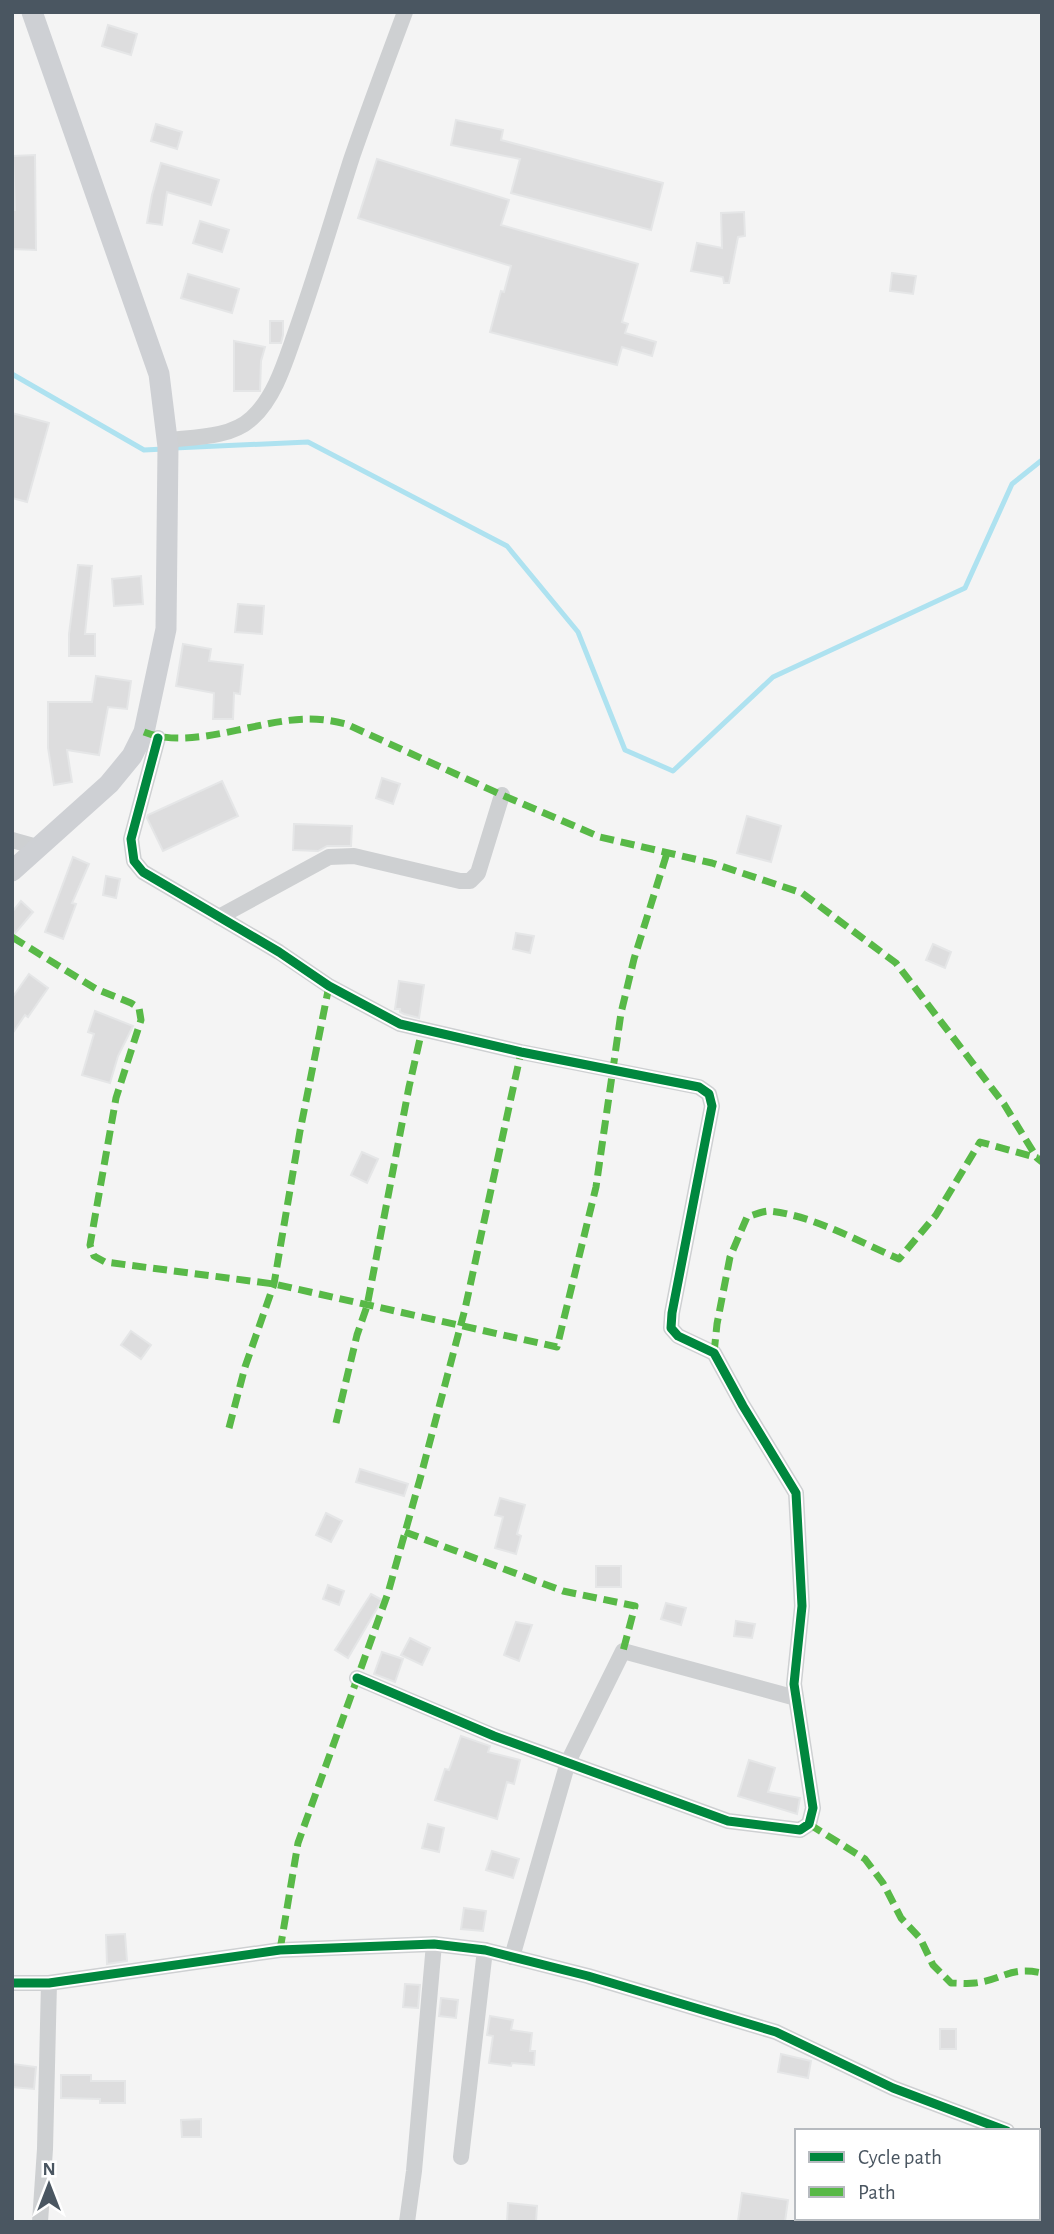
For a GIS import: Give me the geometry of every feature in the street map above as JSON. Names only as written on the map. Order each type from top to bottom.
[{"type":"main road","points":[[12,871],[109,784],[132,756],[144,732],[166,629],[167,444],[159,374],[32,12]]},
{"type":"street","points":[[167,444],[234,430],[252,419],[271,391],[311,288],[353,156],[405,12]]},
{"type":"street","points":[[158,738],[131,839],[134,861],[143,872],[279,952],[329,986],[400,1024],[521,1052],[699,1087],[709,1094],[712,1106],[671,1328],[678,1336],[714,1353],[796,1493],[802,1606],[794,1684],[813,1808],[809,1824],[800,1830],[728,1821],[494,1736],[357,1678]]},
{"type":"street","points":[[219,917],[328,857],[354,856],[460,881],[470,881],[478,873],[502,795]]},
{"type":"street","points":[[12,840],[37,847]]},
{"type":"street","points":[[512,1956],[568,1762],[623,1651],[796,1698]]},
{"type":"street","points":[[12,1983],[50,1983],[281,1950],[434,1944],[485,1950],[588,1976],[776,2032],[893,2088],[1002,2129]]},
{"type":"street","points":[[407,2222],[434,1944]]},
{"type":"street","points":[[461,2157],[485,1950]]},
{"type":"street","points":[[40,2222],[50,1983]]},
{"type":"building","points":[[108,25],[137,34],[131,55],[102,46]]},
{"type":"building","points":[[456,120],[503,130],[501,140],[663,183],[651,230],[511,193],[520,159],[451,145]]},
{"type":"building","points":[[156,124],[182,132],[177,149],[151,141]]},
{"type":"building","points":[[35,155],[36,250],[12,249],[12,210],[15,210],[13,156]]},
{"type":"building","points":[[377,159],[509,200],[501,225],[638,264],[622,322],[628,324],[625,333],[656,342],[652,356],[622,347],[617,365],[490,332],[511,266],[358,218]]},
{"type":"building","points":[[161,163],[219,180],[211,205],[167,192],[162,225],[147,223]]},
{"type":"building","points":[[744,212],[745,236],[738,237],[729,283],[724,283],[723,277],[691,271],[697,243],[722,248],[721,213]]},
{"type":"building","points":[[200,221],[229,230],[222,252],[193,243]]},
{"type":"building","points":[[892,273],[916,276],[913,294],[890,291]]},
{"type":"building","points":[[188,274],[239,289],[232,313],[181,298]]},
{"type":"building","points":[[270,321],[283,321],[281,343],[270,343]]},
{"type":"building","points":[[234,341],[265,347],[261,361],[260,391],[234,391]]},
{"type":"building","points":[[12,413],[49,423],[27,502],[12,498]]},
{"type":"building","points":[[78,565],[92,566],[85,634],[95,634],[95,656],[69,656],[69,634]]},
{"type":"building","points":[[141,576],[143,604],[114,606],[112,579]]},
{"type":"building","points":[[238,604],[264,606],[262,634],[235,632]]},
{"type":"building","points":[[183,644],[211,649],[209,661],[243,665],[240,694],[234,693],[233,719],[213,719],[214,693],[176,686]]},
{"type":"building","points":[[96,676],[131,681],[127,709],[108,707],[99,755],[67,750],[72,782],[54,785],[48,748],[48,702],[92,702]]},
{"type":"building","points":[[382,778],[400,784],[393,804],[376,798]]},
{"type":"building","points":[[222,781],[238,816],[163,851],[148,815]]},
{"type":"building","points":[[747,816],[781,826],[771,862],[737,853]]},
{"type":"building","points":[[294,824],[352,826],[351,846],[327,846],[318,851],[293,850]]},
{"type":"building","points":[[73,857],[89,864],[72,903],[76,904],[63,939],[45,932]]},
{"type":"building","points":[[106,876],[120,879],[116,898],[103,895]]},
{"type":"building","points":[[21,901],[33,912],[12,937],[12,912]]},
{"type":"building","points":[[516,933],[534,936],[530,953],[513,949]]},
{"type":"building","points":[[933,944],[951,952],[945,968],[926,960]]},
{"type":"building","points":[[29,974],[48,988],[28,1017],[25,1015],[12,1034],[12,998]]},
{"type":"building","points":[[399,981],[424,985],[419,1018],[395,1009]]},
{"type":"building","points":[[95,1011],[133,1026],[118,1056],[110,1083],[82,1075],[94,1034],[88,1032]]},
{"type":"building","points":[[362,1152],[378,1159],[367,1183],[351,1175]]},
{"type":"building","points":[[131,1331],[151,1345],[141,1359],[121,1345]]},
{"type":"building","points":[[360,1469],[408,1484],[404,1496],[356,1482]]},
{"type":"building","points":[[500,1498],[525,1505],[517,1534],[521,1536],[516,1554],[495,1548],[503,1517],[495,1515]]},
{"type":"building","points":[[326,1513],[342,1521],[331,1542],[316,1535]]},
{"type":"building","points":[[596,1566],[621,1566],[621,1587],[596,1587]]},
{"type":"building","points":[[328,1585],[344,1591],[339,1605],[323,1599]]},
{"type":"building","points":[[371,1594],[382,1600],[348,1658],[335,1650]]},
{"type":"building","points":[[666,1603],[686,1608],[681,1625],[661,1619]]},
{"type":"building","points":[[736,1621],[755,1624],[752,1638],[734,1636]]},
{"type":"building","points":[[516,1622],[532,1625],[519,1661],[504,1655]]},
{"type":"building","points":[[410,1638],[430,1648],[422,1665],[401,1655]]},
{"type":"building","points":[[382,1652],[403,1659],[395,1682],[374,1674]]},
{"type":"building","points":[[461,1736],[490,1746],[488,1752],[520,1760],[514,1784],[507,1782],[497,1819],[435,1800],[445,1769],[449,1770]]},
{"type":"building","points":[[749,1760],[775,1768],[768,1792],[800,1798],[797,1814],[738,1796]]},
{"type":"building","points":[[428,1824],[444,1828],[439,1852],[422,1848]]},
{"type":"building","points":[[492,1851],[519,1859],[513,1878],[486,1870]]},
{"type":"building","points":[[464,1908],[486,1911],[483,1931],[461,1929]]},
{"type":"building","points":[[125,1934],[127,1961],[107,1964],[106,1935]]},
{"type":"building","points":[[405,1984],[420,1985],[418,2008],[403,2007]]},
{"type":"building","points":[[441,1998],[458,2000],[456,2018],[439,2016]]},
{"type":"building","points":[[490,2016],[513,2020],[511,2030],[532,2033],[530,2051],[535,2051],[534,2065],[489,2063],[493,2036],[487,2035]]},
{"type":"building","points":[[940,2029],[956,2029],[956,2049],[940,2049]]},
{"type":"building","points":[[781,2054],[811,2061],[808,2078],[778,2072]]},
{"type":"building","points":[[13,2064],[36,2067],[34,2089],[12,2087]]},
{"type":"building","points":[[61,2075],[91,2075],[91,2081],[125,2081],[125,2103],[61,2098]]},
{"type":"building","points":[[201,2119],[201,2137],[182,2137],[181,2120]]},
{"type":"building","points":[[742,2193],[788,2200],[785,2222],[738,2221]]},
{"type":"building","points":[[508,2203],[537,2206],[536,2222],[507,2222]]},
{"type":"waterway","points":[[12,374],[144,450],[164,449]]},
{"type":"waterway","points":[[174,448],[308,442],[507,546],[578,632],[625,750],[673,771],[773,677],[965,588],[1012,484],[1042,460]]},
{"type":"marked path","points":[[144,732],[183,738],[289,720],[319,719],[346,724],[600,837],[712,863],[802,893],[896,963],[1004,1104],[1042,1162]]},
{"type":"marked path","points":[[12,937],[96,989],[139,1008],[141,1020],[116,1098],[90,1245],[94,1256],[105,1262],[274,1284],[557,1347],[596,1187],[621,1013],[634,959],[667,853]]},
{"type":"marked path","points":[[229,1428],[245,1367],[274,1284],[300,1131],[329,986]]},
{"type":"marked path","points":[[336,1423],[357,1335],[367,1306],[422,1030]]},
{"type":"marked path","points":[[280,1950],[298,1843],[388,1593],[420,1479],[465,1309],[521,1052]]},
{"type":"marked path","points":[[714,1353],[730,1257],[747,1217],[769,1211],[802,1218],[836,1230],[899,1259],[936,1215],[980,1142],[1038,1158]]},
{"type":"marked path","points":[[405,1532],[563,1591],[635,1606],[623,1651]]},
{"type":"marked path","points":[[809,1824],[865,1859],[883,1883],[901,1918],[920,1938],[933,1965],[951,1983],[975,1983],[1022,1971],[1042,1973]]},
{"type":"cycle path","points":[[158,738],[131,839],[134,861],[143,872],[279,952],[329,986],[400,1024],[521,1052],[699,1087],[709,1094],[712,1106],[671,1328],[678,1336],[714,1353],[796,1493],[802,1606],[794,1684],[813,1808],[809,1824],[800,1830],[728,1821],[494,1736],[357,1678]]},
{"type":"cycle path","points":[[12,1983],[49,1983],[280,1950],[434,1944],[485,1950],[588,1976],[776,2032],[893,2088],[1002,2129]]}]
